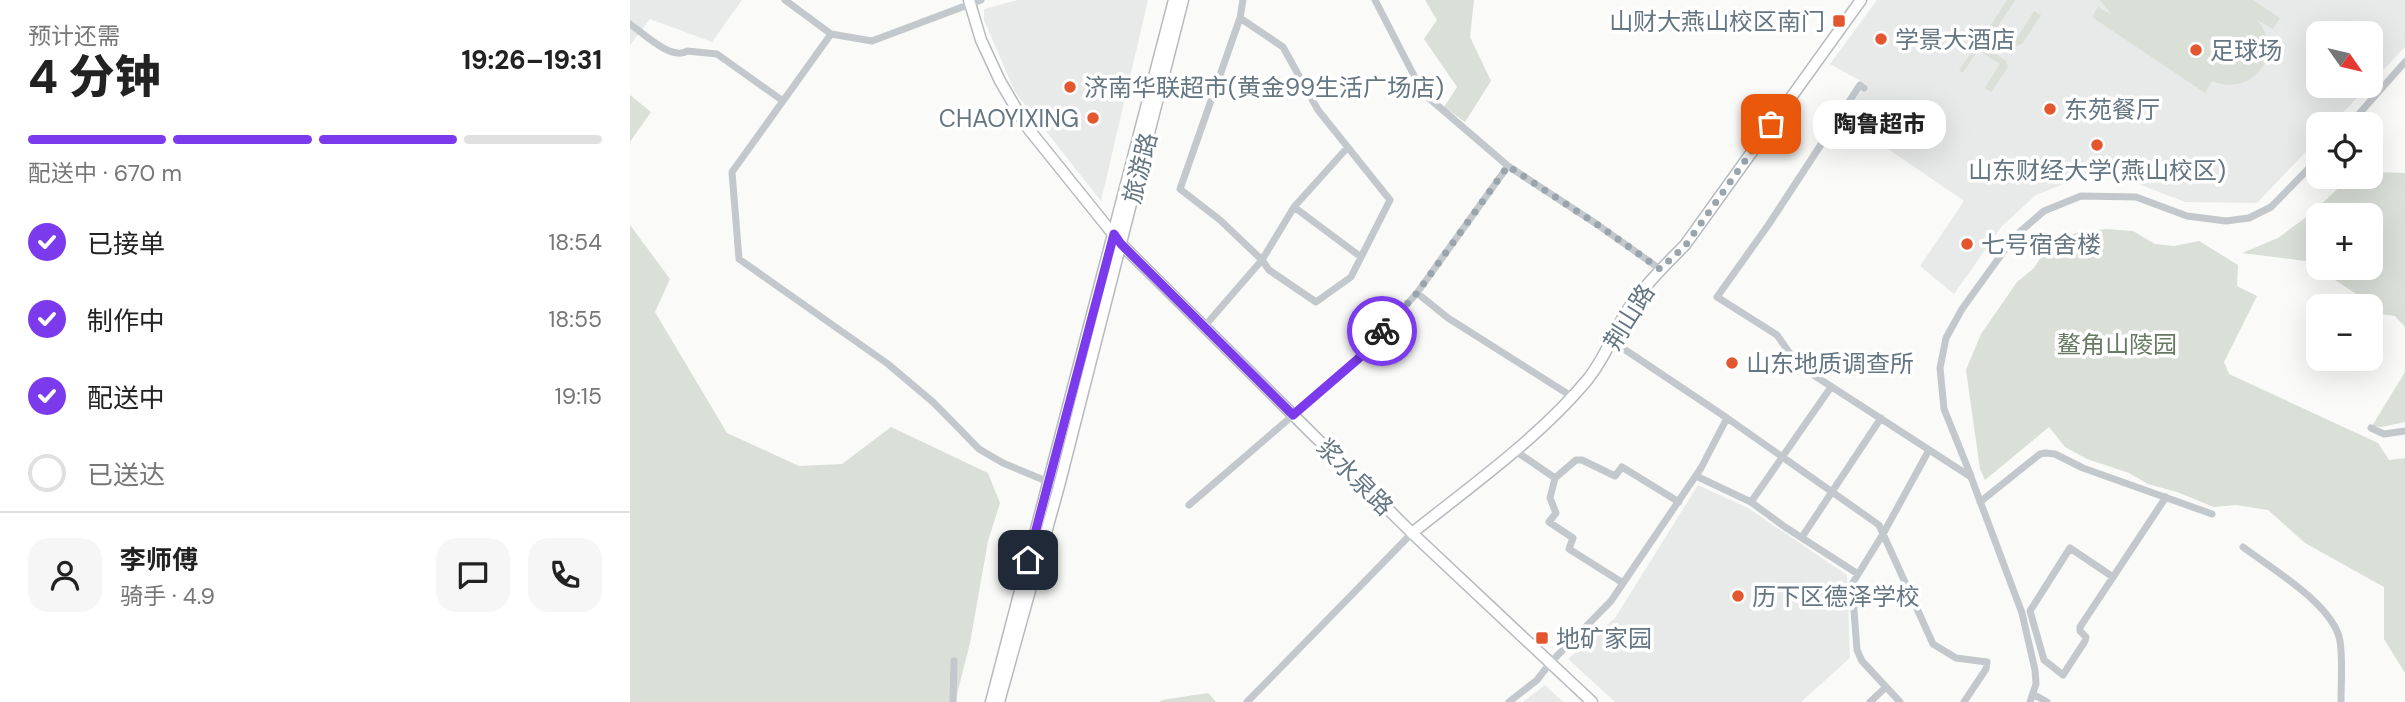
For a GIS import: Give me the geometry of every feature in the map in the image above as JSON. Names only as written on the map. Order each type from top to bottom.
[{"type":"main road","name":"旅游路","points":[[999,702],[1174,0]]},
{"type":"main road","name":"旅游路","points":[[991,702],[1121,244],[1184,0]]},
{"type":"main road","name":"荆山路","points":[[1412,533],[1563,407],[1595,369],[1620,322],[1660,269],[1685,246],[1861,0]]},
{"type":"main road","name":"浆水泉路","points":[[969,2],[981,40],[1000,82],[1027,127],[1121,244],[1412,533],[1592,702]]},
{"type":"street","points":[[785,0],[831,34],[872,41],[969,2],[981,0]]},
{"type":"street","points":[[1240,18],[1283,47],[1318,110],[1390,200],[1351,278],[1316,302],[1269,270],[1220,220],[1180,188],[1240,18],[1243,0]]},
{"type":"street","points":[[1376,0],[1423,93],[1508,166],[1660,269]]},
{"type":"street","points":[[630,24],[672,54],[681,55],[687,51],[717,54],[783,101]]},
{"type":"street","points":[[831,34],[732,172],[738,260],[888,364],[933,403],[979,449],[1003,463],[1054,484]]},
{"type":"street","points":[[2361,112],[2405,62]]},
{"type":"street","points":[[1864,88],[1860,85],[1769,224],[1717,297],[1777,335],[1798,365],[1971,477]]},
{"type":"street","points":[[1203,328],[1262,260],[1294,207],[1347,148]]},
{"type":"street","points":[[1189,505],[1358,359],[1417,293],[1508,166]]},
{"type":"street","points":[[2048,702],[2032,698],[2036,684],[2035,670],[2022,613],[1944,409],[1940,368],[1946,338],[1962,309],[2014,237],[2044,211],[2081,196],[2136,197],[2187,215],[2225,221],[2249,218],[2270,207],[2306,171]]},
{"type":"street","points":[[1294,207],[1361,257]]},
{"type":"street","points":[[1417,293],[1448,318],[1572,396]]},
{"type":"street","points":[[1612,341],[1879,525],[1933,644],[1956,658],[1987,662],[1986,668],[1964,702]]},
{"type":"street","points":[[1751,502],[1831,387]]},
{"type":"street","points":[[1509,702],[1537,680],[1611,601],[1696,476],[1727,418]]},
{"type":"street","points":[[1802,537],[1881,418]]},
{"type":"street","points":[[2371,428],[2384,433],[2405,431]]},
{"type":"street","points":[[1514,450],[1555,478]]},
{"type":"street","points":[[1900,702],[1862,661],[1857,650],[1852,584],[1929,450]]},
{"type":"street","points":[[1980,502],[2040,454],[2045,453],[2055,454],[2082,468],[2212,514]]},
{"type":"street","points":[[1623,583],[1569,549],[1573,538],[1549,522],[1556,513],[1550,498],[1555,478],[1576,460],[1582,460],[1615,476],[1622,467],[1679,502]]},
{"type":"street","points":[[1696,476],[1751,502],[1858,574]]},
{"type":"street","points":[[2113,576],[2070,548],[2030,611],[2044,660],[2063,675],[2085,641],[2086,636],[2080,631],[2080,627],[2166,497]]},
{"type":"street","points":[[1247,702],[1412,533]]},
{"type":"street","points":[[2243,548],[2317,603],[2334,624],[2340,639],[2341,702]]},
{"type":"street","points":[[953,702],[954,661]]},
{"type":"street","points":[[1870,702],[1886,687]]},
{"type":"shaded area","points":[[630,0],[742,0],[712,42],[650,19],[630,45]]},
{"type":"shaded area","points":[[1018,0],[1148,0],[1101,201],[1015,92],[984,20],[984,9]]},
{"type":"shaded area","name":"山东财经大学(燕山校区)","points":[[1877,0],[2405,0],[2405,47],[2384,69],[2384,21],[2306,21],[2306,98],[2357,98],[2343,112],[2306,112],[2306,152],[2257,203],[2185,202],[2120,177],[2081,177],[2036,195],[2002,226],[1954,294],[1920,266],[1964,201],[1843,118],[1866,84],[1830,64]]},
{"type":"shaded area","name":"历下区德泽学校","points":[[1698,485],[1748,508],[1847,575],[1850,658],[1801,702],[1615,702],[1568,659],[1615,618]]},
{"type":"shaded area","points":[[1545,685],[1563,702],[1523,702]]},
{"type":"green space","points":[[1425,0],[1474,0],[1470,37],[1491,81],[1465,122],[1444,107],[1457,87],[1424,39],[1437,20]]},
{"type":"green space","points":[[2007,0],[2015,0],[1998,26],[2017,38],[2034,11],[2041,15],[2023,43],[2017,46],[1989,28]]},
{"type":"green space","points":[[2100,0],[2253,0],[2280,18],[2273,29],[2256,19],[2265,32],[2268,45],[2267,58],[2253,78],[2227,85],[2212,81],[2205,93],[2092,17],[2098,7],[2112,15]]},
{"type":"green space","points":[[1980,43],[2006,61],[2008,67],[1991,92],[1985,88],[2000,64],[1978,50],[1963,73],[1959,70]]},
{"type":"green space","points":[[630,95],[651,112],[630,142]]},
{"type":"green space","points":[[2383,172],[2405,173],[2405,327],[2395,316],[2383,314],[2383,294],[2356,294],[2335,280],[2383,280],[2383,203],[2323,203],[2337,189],[2383,189]]},
{"type":"green space","points":[[2306,217],[2306,261],[2242,253],[2278,238]]},
{"type":"green space","points":[[630,225],[670,279],[655,312],[727,433],[799,466],[842,464],[891,427],[988,473],[1000,503],[988,541],[970,643],[955,702],[630,702]]},
{"type":"green space","name":"鳌角山陵园","points":[[2106,229],[2133,231],[2155,244],[2174,246],[2199,241],[2238,265],[2237,286],[2257,296],[2224,362],[2229,374],[2378,443],[2389,460],[2405,458],[2405,673],[2384,639],[2384,587],[2305,543],[2268,510],[2236,505],[2214,507],[2148,484],[2129,473],[2087,459],[2065,447],[2049,427],[1985,480],[1980,469],[1966,370],[1981,334],[2017,282],[2034,268],[2051,242],[2079,232]]},
{"type":"green space","points":[[2405,372],[2405,422],[2382,427],[2372,426]]},
{"type":"green space","points":[[1208,693],[1216,702],[1159,702],[1162,700]]},
{"type":"way so far","points":[[1382,331],[1417,293],[1508,166],[1660,269],[1685,246],[1771,124]]},
{"type":"place","name":"山财大燕山校区南门","points":[[1839,21]]},
{"type":"place","name":"学景大酒店","points":[[1881,39]]},
{"type":"place","name":"足球场","points":[[2196,50]]},
{"type":"place","name":"济南华联超市(黄金99生活广场店)","points":[[1070,87]]},
{"type":"place","name":"东苑餐厅","points":[[2050,109]]},
{"type":"place","name":"CHAOYIXING","points":[[1093,118]]},
{"type":"place","name":"陶鲁超市","points":[[1771,124]]},
{"type":"place","name":"山东财经大学(燕山校区)","points":[[2097,145]]},
{"type":"place","name":"七号宿舍楼","points":[[1967,244]]},
{"type":"place","name":"山东地质调查所","points":[[1732,363]]},
{"type":"place","name":"历下区德泽学校","points":[[1738,596]]},
{"type":"place","name":"地矿家园","points":[[1542,638]]},
{"type":"route","points":[[1028,560],[1114,234],[1293,415],[1358,359],[1382,331]]}]
